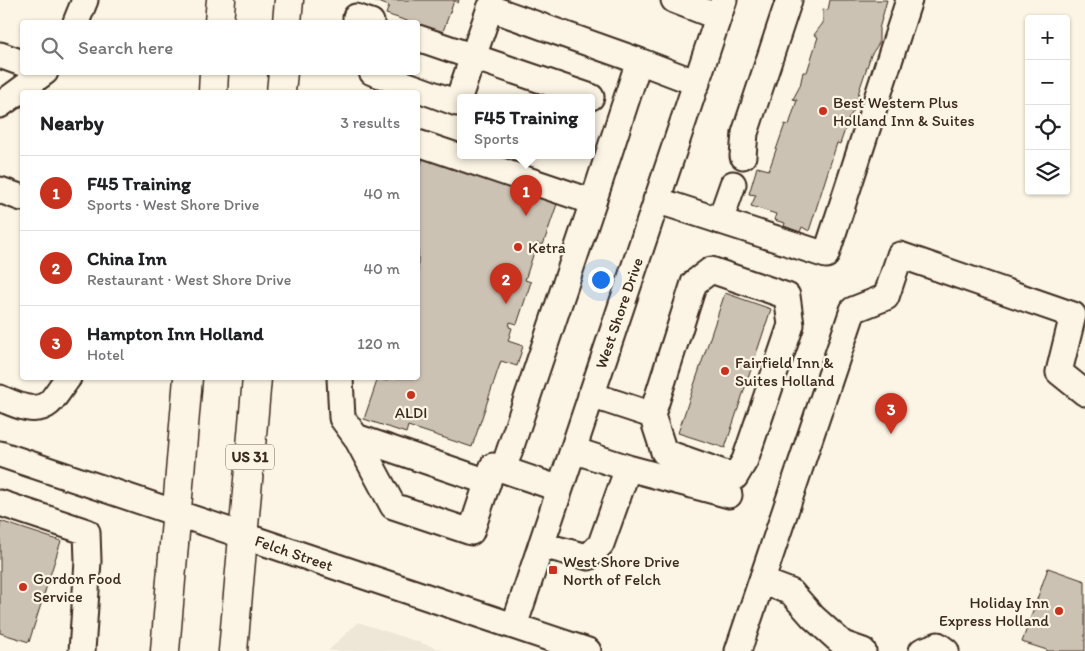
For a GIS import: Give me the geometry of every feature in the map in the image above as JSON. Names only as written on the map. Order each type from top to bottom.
[{"type":"highway","points":[[219,20],[221,0]]},
{"type":"highway","points":[[213,90],[214,75]]},
{"type":"highway","points":[[281,90],[283,75]]},
{"type":"highway","points":[[164,651],[188,380]]},
{"type":"highway","name":"US 31","points":[[233,651],[257,380]]},
{"type":"street","points":[[77,20],[84,0]]},
{"type":"street","points":[[674,0],[721,9]]},
{"type":"street","points":[[743,156],[745,133],[789,0]]},
{"type":"street","points":[[656,200],[826,256],[909,0]]},
{"type":"street","points":[[460,94],[490,8],[697,83]]},
{"type":"street","name":"West Shore Drive","points":[[514,626],[721,9]]},
{"type":"street","points":[[420,39],[582,94]]},
{"type":"street","points":[[0,56],[20,62]]},
{"type":"street","points":[[340,380],[342,418],[356,437],[393,506],[471,532],[496,476],[593,202],[639,61]]},
{"type":"street","points":[[0,105],[40,75]]},
{"type":"street","points":[[380,75],[457,103]]},
{"type":"street","points":[[595,98],[624,108]]},
{"type":"street","points":[[420,144],[457,156]]},
{"type":"street","points":[[465,159],[593,202]]},
{"type":"street","points":[[720,221],[733,184]]},
{"type":"street","points":[[0,190],[20,197]]},
{"type":"street","points":[[738,651],[853,310],[886,297],[900,255],[1073,315],[1059,372],[1085,393]]},
{"type":"street","points":[[711,270],[787,296],[791,325],[745,460],[735,477],[664,452],[652,415],[694,283],[711,270]]},
{"type":"street","points":[[0,398],[22,408],[37,408],[49,404],[67,380]]},
{"type":"street","points":[[591,394],[652,415]]},
{"type":"street","points":[[356,437],[496,476],[560,489]]},
{"type":"street","points":[[573,450],[628,468],[729,495]]},
{"type":"street","name":"Felch Street","points":[[0,454],[588,651]]},
{"type":"street","points":[[541,545],[588,557],[601,544],[628,468]]},
{"type":"street","points":[[0,503],[87,532],[88,562],[82,651]]},
{"type":"street","points":[[762,580],[791,592],[843,644],[863,651]]},
{"type":"street","points":[[922,651],[938,645],[946,651]]},
{"type":"shaded area","points":[[358,622],[445,651],[328,651]]},
{"type":"building","points":[[373,0],[459,0],[458,3],[454,1],[442,34],[420,26],[420,20],[404,20],[386,14],[389,6]]},
{"type":"building","name":"Best Western Plus Holland Inn & Suites","points":[[830,0],[887,0],[879,29],[879,43],[871,55],[859,91],[857,105],[849,118],[840,144],[837,143],[809,231],[802,227],[800,232],[784,226],[785,223],[774,220],[776,214],[751,206],[756,195],[749,194],[757,167],[769,170],[785,124],[789,125],[797,100],[793,99],[800,86],[803,72],[807,72],[818,37],[814,35],[823,23],[823,9],[828,10]]},
{"type":"building","points":[[423,158],[557,204],[543,245],[537,243],[525,280],[531,282],[517,324],[510,322],[509,327],[512,328],[508,341],[523,346],[517,366],[501,361],[472,447],[408,426],[406,433],[364,419],[377,380],[420,380],[420,168]]},
{"type":"building","name":"Fairfield Inn & Suites Holland","points":[[725,293],[771,309],[725,448],[678,433]]},
{"type":"building","name":"Gordon Food Service","points":[[0,521],[61,541],[29,642],[0,633]]},
{"type":"building","name":"Holiday Inn Express Holland","points":[[1048,568],[1085,581],[1085,651],[1047,651],[1022,642]]},
{"type":"place","name":"Best Western Plus Holland Inn & Suites","points":[[823,111]]},
{"type":"place","name":"F45 Training","points":[[526,216]]},
{"type":"place","name":"Ketra","points":[[518,247]]},
{"type":"place","name":"China Inn","points":[[506,304]]},
{"type":"place","name":"Fairfield Inn & Suites Holland","points":[[725,371]]},
{"type":"place","name":"ALDI","points":[[411,395]]},
{"type":"place","name":"Hampton Inn Holland","points":[[891,434]]},
{"type":"place","name":"West Shore Drive North of Felch","points":[[553,570]]},
{"type":"place","name":"Gordon Food Service","points":[[23,587]]},
{"type":"place","name":"Holiday Inn Express Holland","points":[[1059,611]]}]
